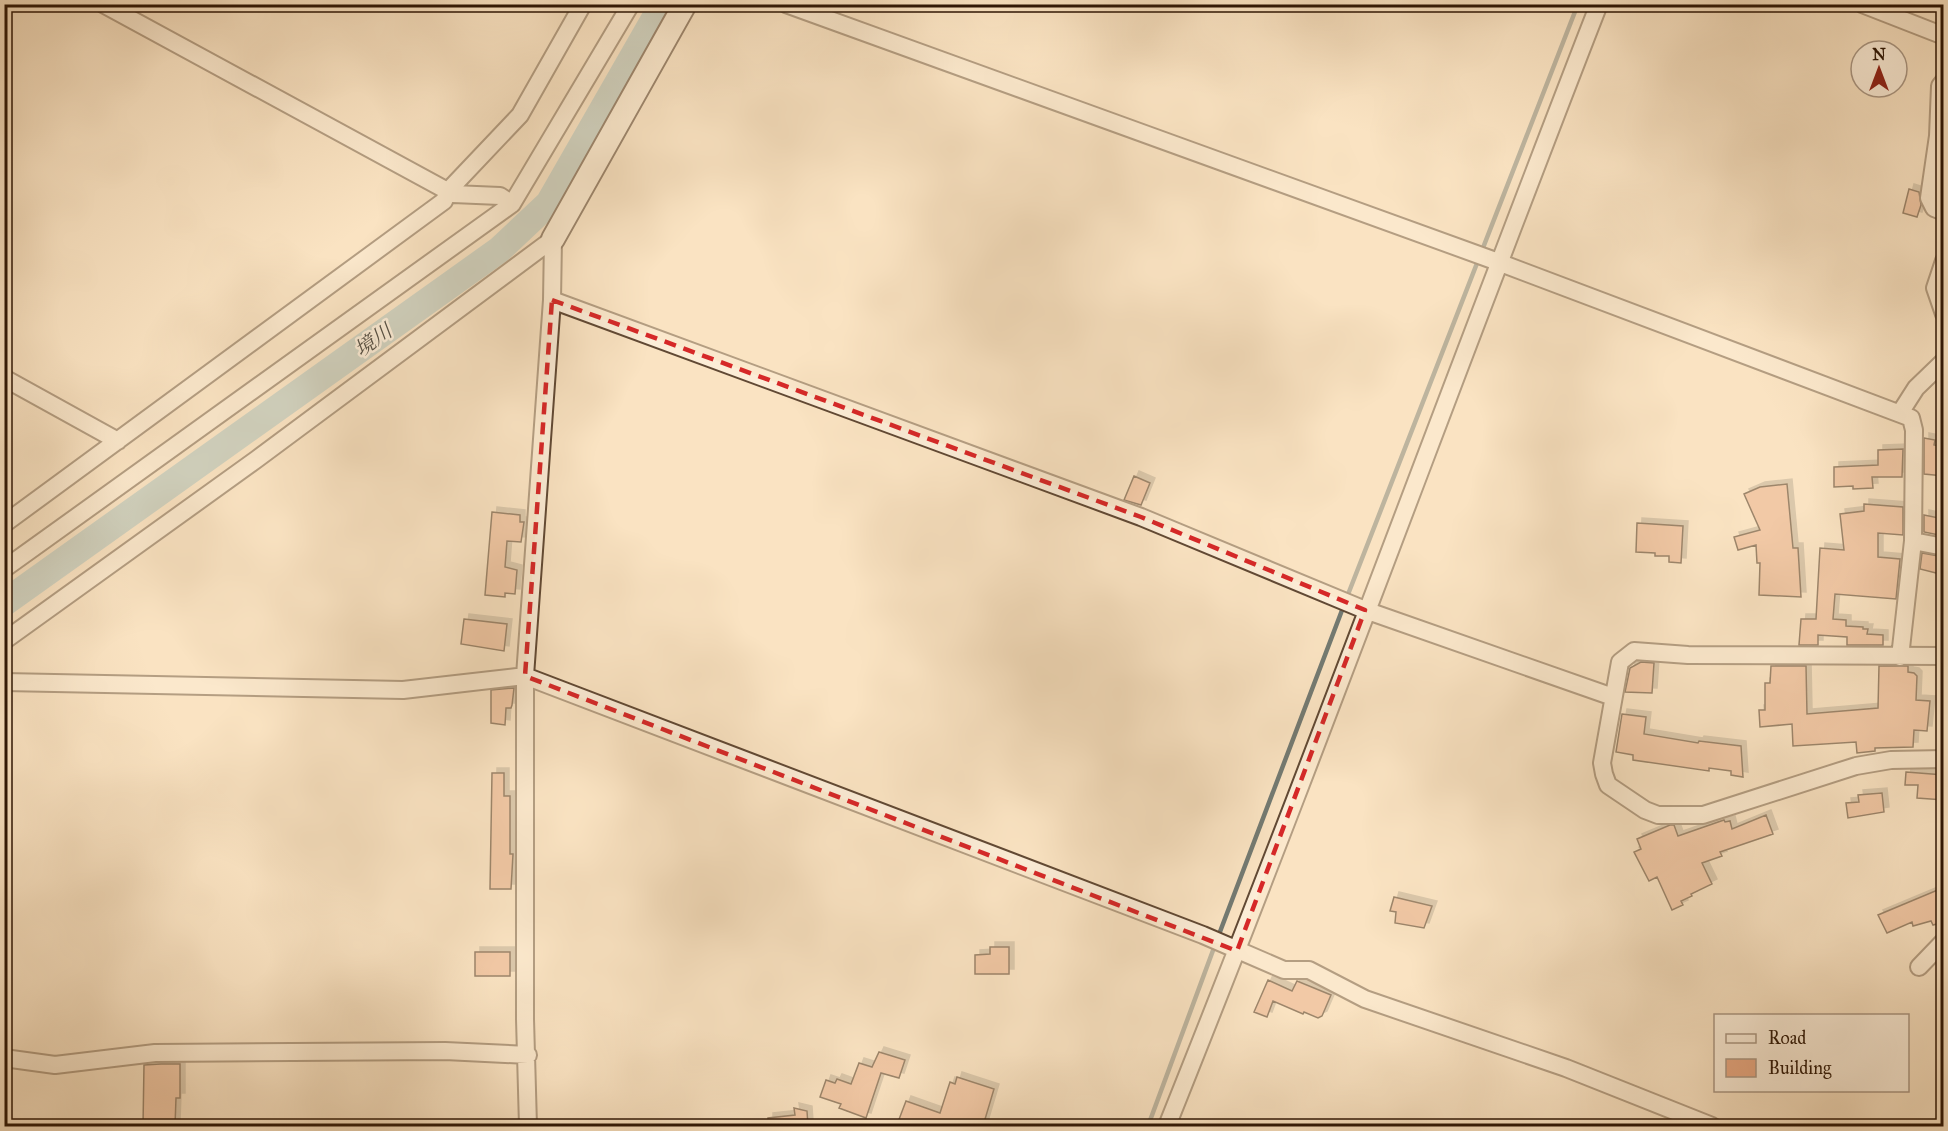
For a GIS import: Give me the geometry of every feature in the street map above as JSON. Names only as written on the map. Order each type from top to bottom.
[{"type":"street","points":[[104,4],[453,194],[500,196],[512,204]]},
{"type":"street","points":[[4,524],[444,201],[448,190],[520,116],[583,4]]},
{"type":"street","points":[[4,569],[512,204],[631,4]]},
{"type":"street","points":[[4,640],[247,466],[553,239],[686,4]]},
{"type":"street","points":[[786,4],[1494,260],[1911,418],[1914,430],[1913,541],[1900,657]]},
{"type":"street","points":[[1167,1126],[1360,608],[1494,260],[1599,4]]},
{"type":"street","points":[[1862,4],[1944,36]]},
{"type":"street","points":[[1944,81],[1940,86],[1938,136],[1929,198],[1934,208],[1944,212]]},
{"type":"street","points":[[528,1126],[528,1055],[525,1019],[525,676],[552,300],[553,239]]},
{"type":"street","points":[[1944,261],[1935,288],[1944,314]]},
{"type":"street","points":[[552,300],[1140,517],[1360,608],[1613,697]]},
{"type":"street","points":[[1900,414],[1927,376],[1944,361]]},
{"type":"street","points":[[1927,376],[1944,381]]},
{"type":"street","points":[[4,378],[118,441]]},
{"type":"street","points":[[1913,541],[1944,547]]},
{"type":"street","points":[[1944,656],[1688,655],[1634,651],[1620,662],[1602,763],[1608,785],[1645,810],[1658,814],[1703,815],[1856,766],[1891,760],[1944,759]]},
{"type":"street","points":[[4,682],[403,690],[525,676],[1203,934],[1284,970],[1310,970],[1365,999],[1566,1068],[1712,1126]]},
{"type":"street","points":[[1919,968],[1944,941]]},
{"type":"street","points":[[4,1058],[55,1065],[155,1053],[446,1051],[528,1055]]},
{"type":"highlighted area","points":[[552,300],[1141,517],[1365,610],[1237,951],[525,676]]},
{"type":"building","points":[[1909,189],[1919,192],[1921,205],[1917,217],[1903,213]]},
{"type":"building","points":[[1924,438],[1935,440],[1934,445],[1944,447],[1944,476],[1924,474]]},
{"type":"building","points":[[1903,449],[1902,477],[1872,477],[1873,488],[1834,487],[1834,467],[1878,465],[1878,450]]},
{"type":"building","points":[[1134,476],[1150,483],[1141,505],[1124,500]]},
{"type":"building","points":[[1787,484],[1793,548],[1798,548],[1801,597],[1759,595],[1760,563],[1757,563],[1756,545],[1738,550],[1734,537],[1760,530],[1744,494],[1760,487]]},
{"type":"building","points":[[1864,504],[1903,507],[1903,535],[1878,533],[1878,557],[1900,559],[1896,599],[1835,594],[1833,619],[1846,620],[1846,626],[1868,629],[1867,634],[1883,635],[1883,645],[1847,645],[1847,637],[1818,635],[1818,645],[1799,645],[1801,619],[1816,619],[1820,548],[1844,550],[1840,514],[1864,511]]},
{"type":"building","points":[[492,512],[520,515],[520,522],[524,522],[521,542],[507,541],[505,567],[517,570],[515,594],[505,593],[505,597],[485,595]]},
{"type":"building","points":[[1924,515],[1944,519],[1944,536],[1924,532]]},
{"type":"building","points":[[1637,523],[1683,526],[1681,563],[1669,562],[1669,556],[1636,552]]},
{"type":"building","points":[[1922,553],[1944,557],[1944,575],[1920,569]]},
{"type":"building","points":[[464,619],[507,624],[504,651],[461,644]]},
{"type":"building","points":[[1641,662],[1654,663],[1652,693],[1625,692],[1630,668]]},
{"type":"building","points":[[1771,666],[1806,666],[1807,714],[1878,708],[1879,666],[1908,666],[1908,672],[1917,676],[1916,700],[1930,701],[1927,731],[1914,730],[1913,747],[1875,748],[1875,751],[1857,753],[1856,742],[1793,746],[1792,724],[1760,727],[1759,710],[1765,710],[1765,683],[1770,683]]},
{"type":"building","points":[[514,688],[511,708],[506,708],[505,725],[491,723],[491,690]]},
{"type":"building","points":[[1622,714],[1646,717],[1644,734],[1698,743],[1699,741],[1741,746],[1743,777],[1731,775],[1731,771],[1709,768],[1709,771],[1633,760],[1633,755],[1616,752]]},
{"type":"building","points":[[1906,772],[1944,775],[1944,800],[1917,798],[1918,785],[1905,785]]},
{"type":"building","points":[[492,773],[504,773],[504,796],[510,796],[510,854],[513,854],[511,889],[490,889]]},
{"type":"building","points":[[1882,793],[1884,812],[1848,818],[1846,803],[1859,802],[1858,795]]},
{"type":"building","points":[[1766,815],[1773,834],[1720,852],[1722,856],[1702,863],[1712,884],[1691,894],[1692,896],[1681,901],[1683,905],[1672,910],[1657,877],[1649,881],[1634,852],[1641,849],[1637,839],[1670,825],[1674,825],[1678,836],[1724,820],[1725,822],[1730,821],[1732,829]]},
{"type":"building","points":[[1940,889],[1944,901],[1944,922],[1933,925],[1931,921],[1913,926],[1912,922],[1887,933],[1878,915]]},
{"type":"building","points":[[1394,897],[1432,906],[1424,928],[1395,923],[1396,912],[1390,911]]},
{"type":"building","points":[[990,947],[1009,947],[1009,974],[975,974],[975,955],[990,954]]},
{"type":"building","points":[[475,952],[510,952],[510,976],[475,976]]},
{"type":"building","points":[[1268,980],[1292,991],[1297,981],[1331,995],[1322,1016],[1318,1018],[1304,1012],[1303,1014],[1273,1001],[1267,1017],[1254,1012]]},
{"type":"building","points":[[879,1052],[905,1060],[899,1078],[881,1073],[866,1118],[839,1108],[841,1104],[820,1097],[826,1080],[835,1083],[837,1079],[851,1084],[859,1063],[872,1067]]},
{"type":"building","points":[[180,1064],[180,1098],[176,1098],[175,1126],[143,1126],[144,1065]]},
{"type":"building","points":[[957,1077],[994,1089],[983,1126],[900,1126],[901,1123],[898,1122],[906,1101],[940,1113],[950,1082],[955,1084]]},
{"type":"building","points":[[794,1108],[807,1111],[808,1126],[768,1126],[768,1118],[795,1115]]},
{"type":"waterway","name":"境川","points":[[4,603],[499,250],[549,203],[663,4]]},
{"type":"waterway","points":[[1347,597],[1578,4]]},
{"type":"waterway","points":[[1218,937],[1344,605]]},
{"type":"waterway","points":[[1148,1126],[1215,945]]}]
